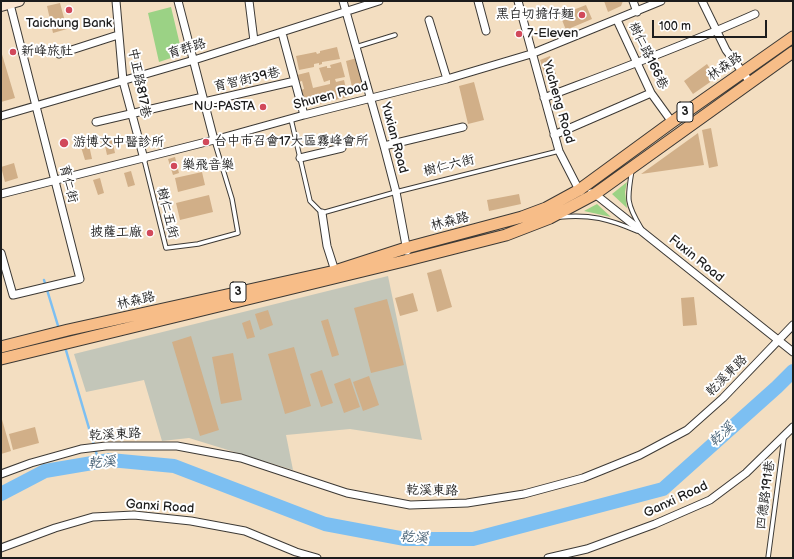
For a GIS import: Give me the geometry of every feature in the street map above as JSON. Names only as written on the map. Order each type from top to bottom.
[{"type":"main road","name":"林森路","points":[[1,347],[68,330],[335,271],[406,248],[522,217],[546,208],[579,190],[672,122],[793,37]]},
{"type":"main road","name":"林森路","points":[[1,359],[408,260],[506,234],[550,218],[595,194],[793,52]]},
{"type":"street","name":"中正路817巷","points":[[116,1],[123,81],[144,159]]},
{"type":"street","points":[[178,1],[214,140]]},
{"type":"street","points":[[250,1],[254,41]]},
{"type":"street","name":"Yuxian Road","points":[[343,1],[396,192],[408,260]]},
{"type":"street","name":"育群路","points":[[1,116],[194,60],[379,1]]},
{"type":"street","points":[[478,1],[486,30]]},
{"type":"street","name":"Yucheng Road","points":[[518,1],[558,151],[579,190]]},
{"type":"street","points":[[632,1],[637,12]]},
{"type":"street","name":"Shuren Road","points":[[1,194],[144,159],[304,115],[447,79],[531,54],[662,1]]},
{"type":"street","points":[[702,1],[726,50],[750,82]]},
{"type":"street","name":"育仁街","points":[[1,253],[12,295],[80,279],[10,4]]},
{"type":"street","points":[[544,98],[716,32],[755,14]]},
{"type":"street","points":[[429,20],[447,79]]},
{"type":"street","name":"樹仁路166巷","points":[[617,20],[651,93],[672,122]]},
{"type":"street","points":[[282,33],[304,115]]},
{"type":"street","name":"中正路817巷","points":[[59,54],[118,36]]},
{"type":"street","name":"育智街39巷","points":[[96,122],[295,81]]},
{"type":"street","points":[[554,135],[651,93]]},
{"type":"street","points":[[384,146],[463,127]]},
{"type":"street","points":[[300,158],[342,148]]},
{"type":"street","points":[[579,190],[595,194]]},
{"type":"street","name":"Fuxin Road","points":[[595,194],[793,352]]},
{"type":"street","points":[[322,213],[327,246],[335,271]]},
{"type":"street","name":"乾溪東路","points":[[1,474],[31,463],[81,449],[106,446],[177,446],[234,456],[346,493],[410,505],[474,502],[524,494],[583,478],[640,455],[687,430],[723,398],[780,342],[793,325]]},
{"type":"street","name":"Ganxi Road","points":[[548,558],[587,549],[655,524],[710,500],[746,473],[793,427]]},
{"type":"street","name":"Ganxi Road","points":[[1,548],[55,528],[93,518],[134,515],[191,521],[245,531],[296,552],[317,558]]},
{"type":"lane","points":[[356,47],[395,35]]},
{"type":"lane","points":[[291,119],[310,201],[322,213]]},
{"type":"lane","name":"樹仁五街","points":[[144,159],[166,248],[198,244],[238,233],[232,200],[214,140]]},
{"type":"lane","name":"樹仁六街","points":[[322,213],[396,192],[558,151]]},
{"type":"lane","points":[[633,166],[628,193],[628,202],[631,212],[645,234]]},
{"type":"lane","points":[[550,218],[573,216],[595,217],[614,221],[645,234]]},
{"type":"lane","name":"四德路191巷","points":[[768,558],[784,435]]},
{"type":"shaded area","points":[[388,276],[422,440],[350,429],[286,435],[293,470],[189,438],[162,441],[144,380],[86,392],[74,354]]},
{"type":"green space","points":[[171,7],[181,49],[177,56],[159,62],[148,13]]},
{"type":"green space","points":[[627,182],[625,192],[627,208],[612,194]]},
{"type":"green space","points":[[597,204],[611,217],[584,211]]},
{"type":"building","points":[[604,1],[623,1],[621,6],[608,12]]},
{"type":"building","points":[[60,3],[67,29],[53,33],[47,6]]},
{"type":"building","points":[[586,5],[592,19],[566,30],[560,15]]},
{"type":"building","points":[[337,47],[340,59],[322,62],[322,64],[319,65],[319,63],[314,64],[314,67],[299,70],[296,56],[316,52],[317,54],[320,53],[320,51]]},
{"type":"building","points":[[1,51],[15,98],[1,102]]},
{"type":"building","points":[[550,56],[556,74],[546,78],[540,60]]},
{"type":"building","points":[[357,58],[363,84],[352,87],[346,61]]},
{"type":"building","points":[[341,62],[345,77],[335,79],[336,82],[344,80],[348,97],[306,107],[301,90],[304,89],[302,81],[298,82],[297,75],[309,72],[313,88],[330,84],[330,80],[324,82],[319,68],[327,66],[327,68],[331,68],[330,65]]},
{"type":"building","points":[[707,64],[716,78],[693,94],[684,81]]},
{"type":"building","points":[[474,82],[484,120],[468,124],[459,86]]},
{"type":"building","points":[[711,128],[718,166],[709,168],[702,130]]},
{"type":"building","points":[[698,133],[704,165],[641,174]]},
{"type":"building","points":[[112,139],[115,153],[107,155],[104,141]]},
{"type":"building","points":[[89,145],[92,159],[85,160],[81,147]]},
{"type":"building","name":"樂飛音樂","points":[[175,157],[179,173],[173,175],[168,159]]},
{"type":"building","points":[[14,163],[18,178],[5,182],[1,167]]},
{"type":"building","points":[[131,171],[135,185],[128,187],[124,173]]},
{"type":"building","points":[[202,172],[205,185],[178,192],[175,178]]},
{"type":"building","points":[[100,178],[104,193],[98,195],[93,180]]},
{"type":"building","points":[[519,194],[521,204],[489,211],[487,200]]},
{"type":"building","points":[[209,195],[213,212],[180,220],[176,203]]},
{"type":"building","points":[[441,269],[452,307],[437,312],[427,273]]},
{"type":"building","points":[[413,293],[418,311],[400,316],[395,298]]},
{"type":"building","points":[[694,297],[697,325],[683,326],[681,298]]},
{"type":"building","points":[[387,299],[404,365],[371,373],[354,308]]},
{"type":"building","points":[[268,310],[273,325],[260,330],[255,314]]},
{"type":"building","points":[[328,319],[339,355],[332,357],[321,321]]},
{"type":"building","points":[[250,320],[255,337],[247,339],[242,323]]},
{"type":"building","points":[[191,336],[219,430],[200,436],[172,342]]},
{"type":"building","points":[[294,347],[311,406],[285,414],[268,354]]},
{"type":"building","points":[[233,353],[242,400],[221,404],[212,357]]},
{"type":"building","points":[[322,370],[333,403],[321,407],[310,374]]},
{"type":"building","points":[[369,376],[379,405],[363,411],[353,382]]},
{"type":"building","points":[[350,378],[360,407],[344,413],[334,384]]},
{"type":"building","points":[[1,416],[11,451],[1,454]]},
{"type":"building","points":[[35,427],[39,443],[13,450],[9,434]]},
{"type":"waterway","points":[[44,280],[59,329]]},
{"type":"waterway","points":[[65,347],[99,462]]},
{"type":"waterway","name":"乾溪","points":[[1,494],[45,471],[110,460],[174,466],[325,524],[405,539],[473,539],[663,489],[793,371]]},
{"type":"place","name":"Taichung Bank","points":[[69,10]]},
{"type":"place","name":"黑白切擔仔麵","points":[[582,15]]},
{"type":"place","name":"7-Eleven","points":[[519,34]]},
{"type":"place","name":"新峰旅社","points":[[13,52]]},
{"type":"place","name":"NU-PASTA","points":[[263,107]]},
{"type":"place","name":"台中市召會17大區霧峰會所","points":[[206,142]]},
{"type":"place","name":"游博文中醫診所","points":[[64,143]]},
{"type":"place","name":"樂飛音樂","points":[[174,166]]},
{"type":"place","name":"披薩工廠","points":[[150,233]]}]
